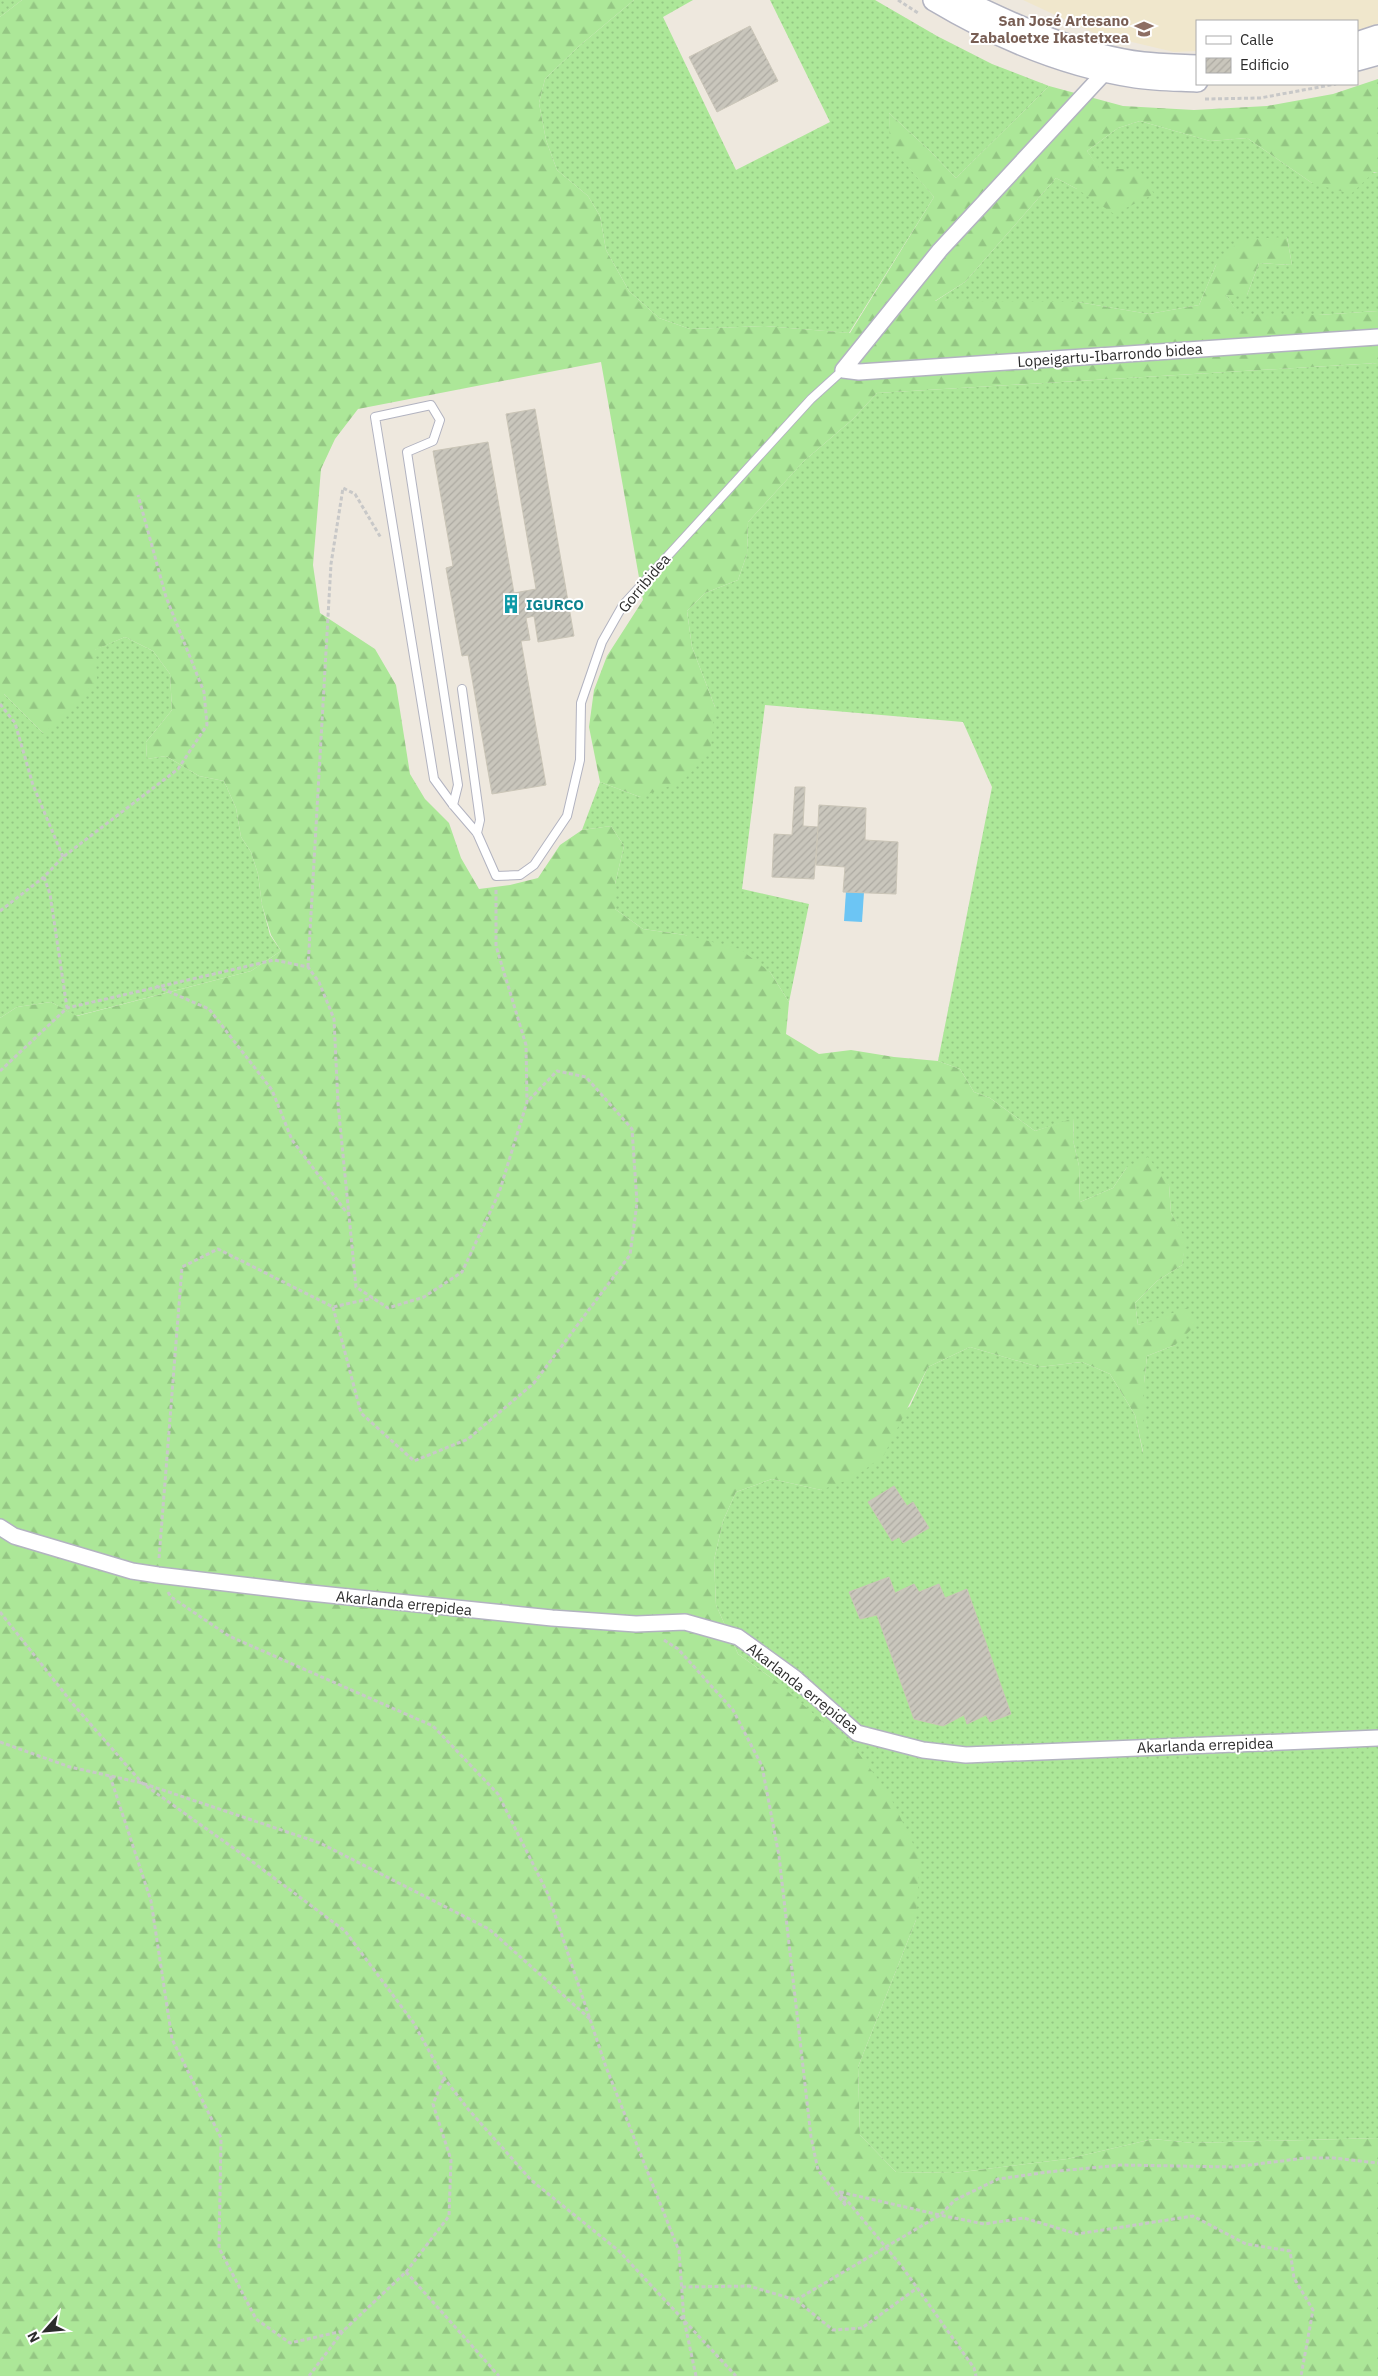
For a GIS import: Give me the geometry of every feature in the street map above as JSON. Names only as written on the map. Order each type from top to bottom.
[{"type":"main road","points":[[934,0],[991,32],[1050,57],[1200,90]]},
{"type":"main road","points":[[962,0],[1019,28],[1067,46],[1142,63],[1196,66]]},
{"type":"main road","points":[[1358,43],[1378,36]]},
{"type":"main road","points":[[1358,60],[1378,54]]},
{"type":"street","points":[[843,370],[940,250],[1107,70]]},
{"type":"street","name":"Lopeigartu-Ibarrondo bidea","points":[[843,370],[859,372],[1378,337]]},
{"type":"street","name":"Akarlanda errepidea","points":[[0,1528],[14,1536],[123,1569],[158,1575],[330,1595],[636,1624],[685,1622],[738,1637],[796,1678],[857,1733],[923,1750],[966,1755],[1378,1738]]},
{"type":"lane","name":"Gorribidea","points":[[496,876],[520,876],[534,865],[567,816],[580,760],[582,703],[602,642],[622,605],[811,399],[843,370]]},
{"type":"lane","points":[[453,805],[458,785],[407,452],[433,441],[440,420],[431,405],[375,417],[434,779],[453,805],[477,833],[496,876]]},
{"type":"lane","points":[[462,689],[480,820],[477,833]]},
{"type":"path","points":[[1200,90],[1260,98],[1331,85]]},
{"type":"path","points":[[398,567],[355,494],[343,488],[331,564],[308,967],[319,982],[334,1019],[338,1104],[356,1288],[388,1308],[424,1297],[462,1272],[499,1193],[527,1102],[526,1045],[496,946],[496,876]]},
{"type":"path","points":[[0,911],[44,877],[63,857],[178,769],[207,725],[204,692],[166,597],[138,495]]},
{"type":"path","points":[[0,704],[15,723],[34,784],[63,857]]},
{"type":"path","points":[[44,877],[51,903],[68,1008]]},
{"type":"path","points":[[0,1072],[68,1008],[274,960],[308,967]]},
{"type":"path","points":[[156,986],[208,1010],[272,1090],[292,1140],[348,1214]]},
{"type":"path","points":[[333,1307],[361,1413],[414,1461],[468,1439],[534,1383],[630,1255],[637,1203],[632,1129],[586,1077],[557,1071],[527,1102]]},
{"type":"path","points":[[373,1298],[333,1307],[218,1249],[182,1267],[158,1575],[171,1597],[229,1636],[433,1726],[498,1794],[548,1894],[606,2067],[679,2251],[684,2320],[696,2376]]},
{"type":"path","points":[[0,1612],[73,1704],[142,1783],[345,1931],[413,2022],[444,2078],[468,2109],[531,2180],[620,2251],[736,2376]]},
{"type":"path","points":[[636,1624],[678,1649],[732,1710],[762,1766],[780,1856],[810,2138],[818,2170],[846,2206],[840,2192]]},
{"type":"path","points":[[0,1742],[70,1768],[142,1783],[320,1843],[489,1929],[590,2020]]},
{"type":"path","points":[[110,1776],[151,1901],[172,2039],[221,2138],[218,2248],[256,2319],[290,2343],[343,2331]]},
{"type":"path","points":[[309,2376],[343,2331],[406,2272],[449,2216],[451,2160],[433,2104],[444,2078]]},
{"type":"path","points":[[796,2300],[940,2215],[955,2200],[998,2179],[1120,2165],[1234,2167],[1305,2158],[1334,2158],[1378,2163]]},
{"type":"path","points":[[840,2192],[984,2224],[1024,2218],[1077,2234],[1193,2216],[1246,2244],[1290,2251],[1294,2278],[1313,2310],[1301,2376]]},
{"type":"path","points":[[840,2192],[903,2268],[974,2368],[976,2376]]},
{"type":"path","points":[[406,2272],[499,2376]]},
{"type":"path","points":[[682,2287],[749,2286],[796,2300],[833,2330],[862,2328],[917,2288]]},
{"type":"shaded area","name":"San José Artesano Zabaloetxe Ikastetxea","points":[[1023,0],[1378,0],[1378,26],[1358,32],[1358,20],[1196,20],[1196,51],[1174,52],[1094,33]]},
{"type":"green space","points":[[0,0],[22,0],[0,17]]},
{"type":"green space","points":[[22,0],[634,0],[578,47],[545,79],[539,103],[546,140],[557,170],[588,196],[600,216],[606,250],[629,291],[659,318],[690,329],[765,326],[850,333],[934,197],[890,146],[889,113],[956,178],[1049,86],[1123,106],[1194,110],[1267,106],[1333,94],[1378,79],[1378,172],[1374,172],[1351,194],[1312,183],[1247,138],[1210,141],[1140,121],[1118,128],[1087,151],[1100,169],[1139,169],[1154,194],[1114,214],[1077,189],[1056,178],[965,282],[935,301],[1078,302],[1149,314],[1199,305],[1216,265],[1241,239],[1287,237],[1292,265],[1259,263],[1247,295],[1226,295],[1239,314],[1318,315],[1378,311],[1378,363],[877,393],[853,419],[804,461],[748,522],[747,554],[738,580],[705,593],[687,611],[692,647],[715,707],[710,752],[683,781],[640,797],[600,782],[589,727],[594,690],[607,656],[643,600],[601,362],[358,409],[335,439],[321,469],[313,565],[320,613],[375,649],[396,685],[410,774],[425,799],[449,823],[461,858],[479,889],[510,885],[538,878],[560,845],[582,830],[611,826],[624,846],[615,884],[615,909],[643,929],[685,935],[740,949],[770,972],[789,1002],[786,1034],[819,1054],[851,1050],[894,1057],[938,1061],[960,1069],[974,1092],[990,1098],[1035,1131],[1074,1118],[1073,1140],[1079,1166],[1080,1202],[1113,1188],[1127,1167],[1148,1157],[1169,1185],[1171,1213],[1186,1240],[1182,1265],[1157,1281],[1135,1303],[1138,1325],[1187,1308],[1198,1323],[1175,1345],[1147,1356],[1144,1383],[1144,1456],[1135,1415],[1110,1374],[1082,1362],[1039,1367],[970,1347],[928,1367],[884,1455],[855,1477],[821,1490],[772,1479],[736,1492],[723,1521],[714,1560],[716,1605],[738,1654],[773,1679],[857,1751],[889,1794],[920,1858],[916,1920],[858,2067],[860,2135],[896,2172],[954,2173],[1067,2159],[1153,2139],[1193,2143],[1378,2138],[1378,2376],[0,2376],[0,1018],[17,1007],[51,1002],[77,1016],[251,971],[281,951],[271,935],[262,905],[258,874],[251,852],[241,837],[236,808],[224,781],[199,776],[166,756],[147,759],[146,742],[172,710],[170,674],[153,651],[125,637],[95,650],[97,679],[65,716],[43,733],[4,694],[0,694],[0,17]]},
{"type":"green space","points":[[634,0],[693,0],[663,17],[736,170],[830,122],[770,0],[875,0],[937,36],[992,64],[1049,86],[956,178],[889,113],[891,146],[934,197],[849,333],[765,326],[690,329],[659,318],[629,291],[606,250],[600,216],[588,196],[557,170],[546,140],[539,103],[545,79],[578,47]]},
{"type":"green space","points":[[1140,121],[1210,141],[1247,138],[1312,183],[1378,172],[1378,311],[1318,315],[1239,315],[1226,295],[1247,295],[1259,263],[1292,265],[1287,237],[1216,265],[1199,305],[1149,314],[1078,302],[934,302],[965,282],[1056,178],[1077,189],[1139,169],[1099,169],[1087,151],[1118,128]]},
{"type":"green space","points":[[1378,363],[1378,2138],[1193,2143],[1153,2139],[1067,2159],[954,2173],[896,2172],[860,2135],[858,2067],[916,1920],[773,1679],[738,1654],[716,1605],[714,1560],[723,1521],[736,1492],[772,1479],[821,1490],[910,1406],[928,1367],[970,1347],[1039,1367],[1082,1362],[1110,1374],[1135,1415],[1143,1453],[1144,1383],[1147,1356],[1175,1345],[1158,1319],[1138,1325],[1135,1303],[1157,1281],[1182,1265],[1185,1240],[1171,1213],[1169,1185],[1127,1167],[1113,1188],[1080,1202],[1079,1166],[1073,1140],[1074,1119],[1035,1131],[990,1098],[974,1092],[960,1069],[938,1061],[992,787],[963,722],[765,705],[742,889],[809,904],[789,1002],[770,972],[685,935],[643,929],[615,909],[615,884],[624,846],[611,826],[582,830],[600,782],[640,797],[715,707],[692,647],[687,611],[705,593],[738,580],[747,554],[748,522],[804,461],[853,419],[877,393]]},
{"type":"green space","points":[[125,637],[153,651],[170,674],[172,710],[146,742],[147,759],[166,756],[199,776],[224,781],[236,808],[241,837],[251,852],[258,874],[262,905],[270,935],[281,951],[251,971],[76,1016],[51,1002],[17,1007],[0,1018],[0,694],[4,694],[43,733],[94,650]]},
{"type":"water","points":[[846,891],[864,892],[862,922],[844,921]]},
{"type":"building","points":[[750,26],[778,81],[717,112],[689,57]]},
{"type":"building","name":"IGURCO","points":[[535,409],[574,636],[538,642],[534,616],[526,618],[530,640],[521,641],[546,785],[492,794],[468,655],[462,656],[446,568],[453,566],[433,451],[488,442],[514,593],[536,589],[506,414]]},
{"type":"building","points":[[795,787],[805,787],[803,826],[818,827],[814,879],[772,877],[774,834],[792,835]]},
{"type":"building","points":[[819,805],[866,808],[865,840],[898,842],[896,894],[843,892],[845,867],[816,865]]},
{"type":"building","points":[[894,1486],[907,1506],[913,1502],[929,1528],[903,1543],[899,1537],[892,1541],[868,1502]]},
{"type":"building","points":[[889,1577],[895,1593],[914,1584],[919,1592],[939,1584],[945,1598],[967,1589],[1011,1714],[990,1722],[986,1715],[967,1724],[964,1715],[943,1726],[914,1719],[877,1615],[860,1619],[849,1592]]},
{"type":"place","name":"San José Artesano Zabaloetxe Ikastetxea","points":[[1144,29]]},
{"type":"place","name":"IGURCO","points":[[511,604]]}]
